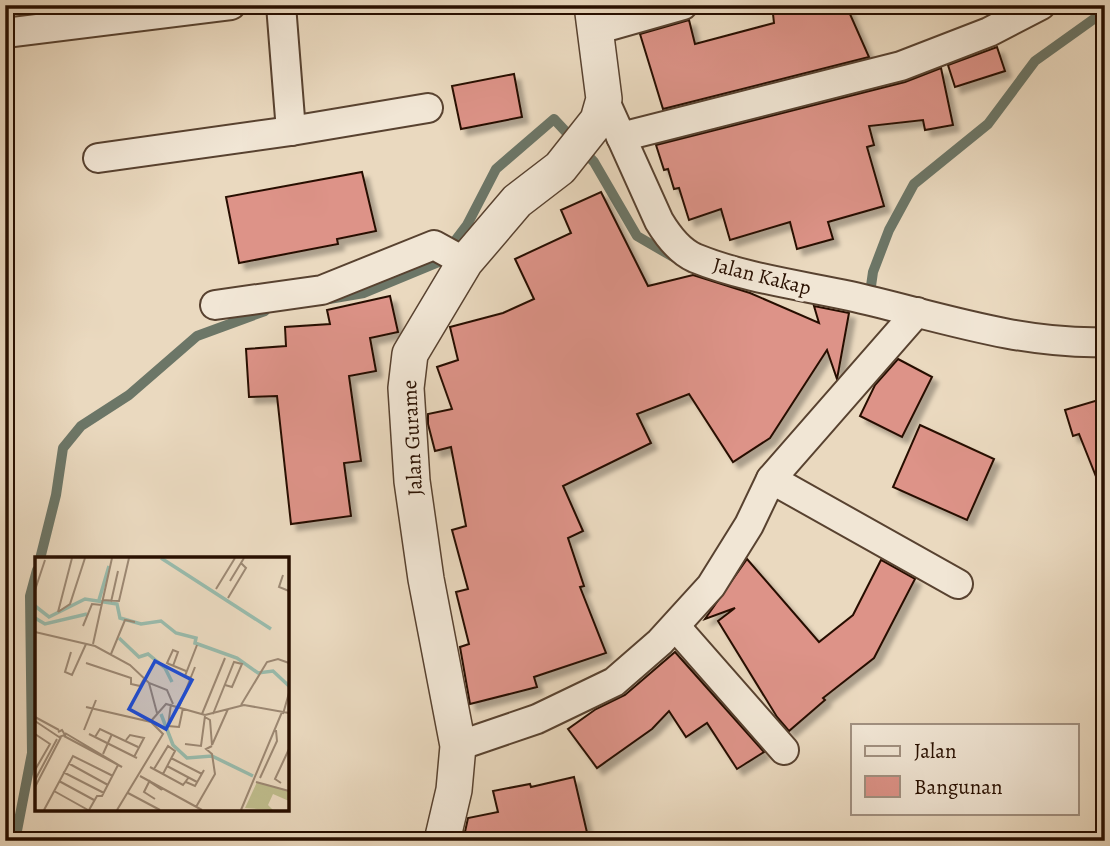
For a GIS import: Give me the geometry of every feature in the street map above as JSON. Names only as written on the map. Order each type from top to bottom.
[{"type":"street","points":[[5,33],[231,5]]},
{"type":"street","points":[[281,5],[291,131]]},
{"type":"street","points":[[594,18],[683,5]]},
{"type":"street","points":[[621,137],[901,66],[989,32],[1041,5]]},
{"type":"street","name":"Jalan Kakap","points":[[594,18],[604,99],[659,221],[670,239],[693,257],[781,283],[850,296],[1036,340],[1066,343],[1105,342]]},
{"type":"street","name":"Jalan Gurame","points":[[442,841],[454,790],[458,746],[426,579],[412,481],[405,388],[410,354],[452,254],[560,168],[585,140],[598,120],[604,99]]},
{"type":"street","points":[[98,158],[291,131],[428,108]]},
{"type":"street","points":[[215,305],[322,290],[452,254]]},
{"type":"street","points":[[458,746],[537,719],[614,682],[676,627],[718,576],[771,479],[917,312]]},
{"type":"street","points":[[771,479],[958,584]]},
{"type":"street","points":[[676,627],[784,750]]},
{"type":"building","points":[[772,5],[846,5],[869,57],[663,109],[640,34],[689,20],[695,44],[774,23]]},
{"type":"building","points":[[997,47],[1005,71],[955,87],[948,65]]},
{"type":"building","points":[[941,68],[953,125],[925,130],[923,120],[869,126],[874,145],[867,147],[884,206],[828,222],[833,239],[797,249],[790,222],[730,240],[721,209],[689,220],[679,188],[674,189],[656,145],[905,82]]},
{"type":"building","points":[[514,74],[522,117],[461,129],[452,86]]},
{"type":"building","points":[[362,172],[376,231],[337,239],[338,244],[239,263],[226,197]]},
{"type":"building","points":[[601,192],[648,286],[693,275],[750,293],[819,323],[814,306],[849,313],[837,379],[827,350],[770,438],[733,462],[689,394],[637,414],[651,443],[563,486],[583,531],[568,538],[584,586],[580,587],[606,653],[534,677],[537,687],[470,704],[460,647],[469,644],[456,592],[468,589],[452,530],[466,526],[451,447],[435,451],[428,424],[428,414],[452,409],[437,367],[458,360],[450,327],[503,313],[534,299],[515,259],[571,233],[561,210]]},
{"type":"building","points":[[390,296],[398,332],[370,338],[376,371],[349,376],[361,461],[344,463],[351,516],[291,524],[277,396],[249,397],[246,349],[286,346],[285,327],[330,324],[327,310]]},
{"type":"building","points":[[898,359],[932,377],[902,437],[860,416],[875,385]]},
{"type":"building","points":[[1105,398],[1103,494],[1079,434],[1073,436],[1065,410]]},
{"type":"building","points":[[920,425],[994,459],[967,520],[893,487]]},
{"type":"building","points":[[747,559],[819,642],[853,615],[881,560],[915,579],[874,658],[823,698],[825,700],[789,731],[777,717],[718,621],[735,608],[705,619]]},
{"type":"building","points":[[675,652],[764,752],[737,769],[707,723],[686,737],[669,711],[652,729],[597,768],[568,729],[596,709],[625,695]]},
{"type":"building","points":[[574,777],[589,841],[463,841],[468,818],[498,812],[493,791],[530,784],[531,787]]},
{"type":"waterway","points":[[869,300],[873,272],[889,230],[914,184],[988,124],[1035,61],[1105,11]]},
{"type":"waterway","points":[[329,299],[364,293],[439,262],[467,225],[496,169],[554,119],[594,162],[637,236],[675,258]]},
{"type":"waterway","points":[[40,557],[56,495],[63,448],[81,426],[129,395],[197,336],[265,311]]},
{"type":"waterway","points":[[15,841],[32,753],[30,596],[35,577]]}]
